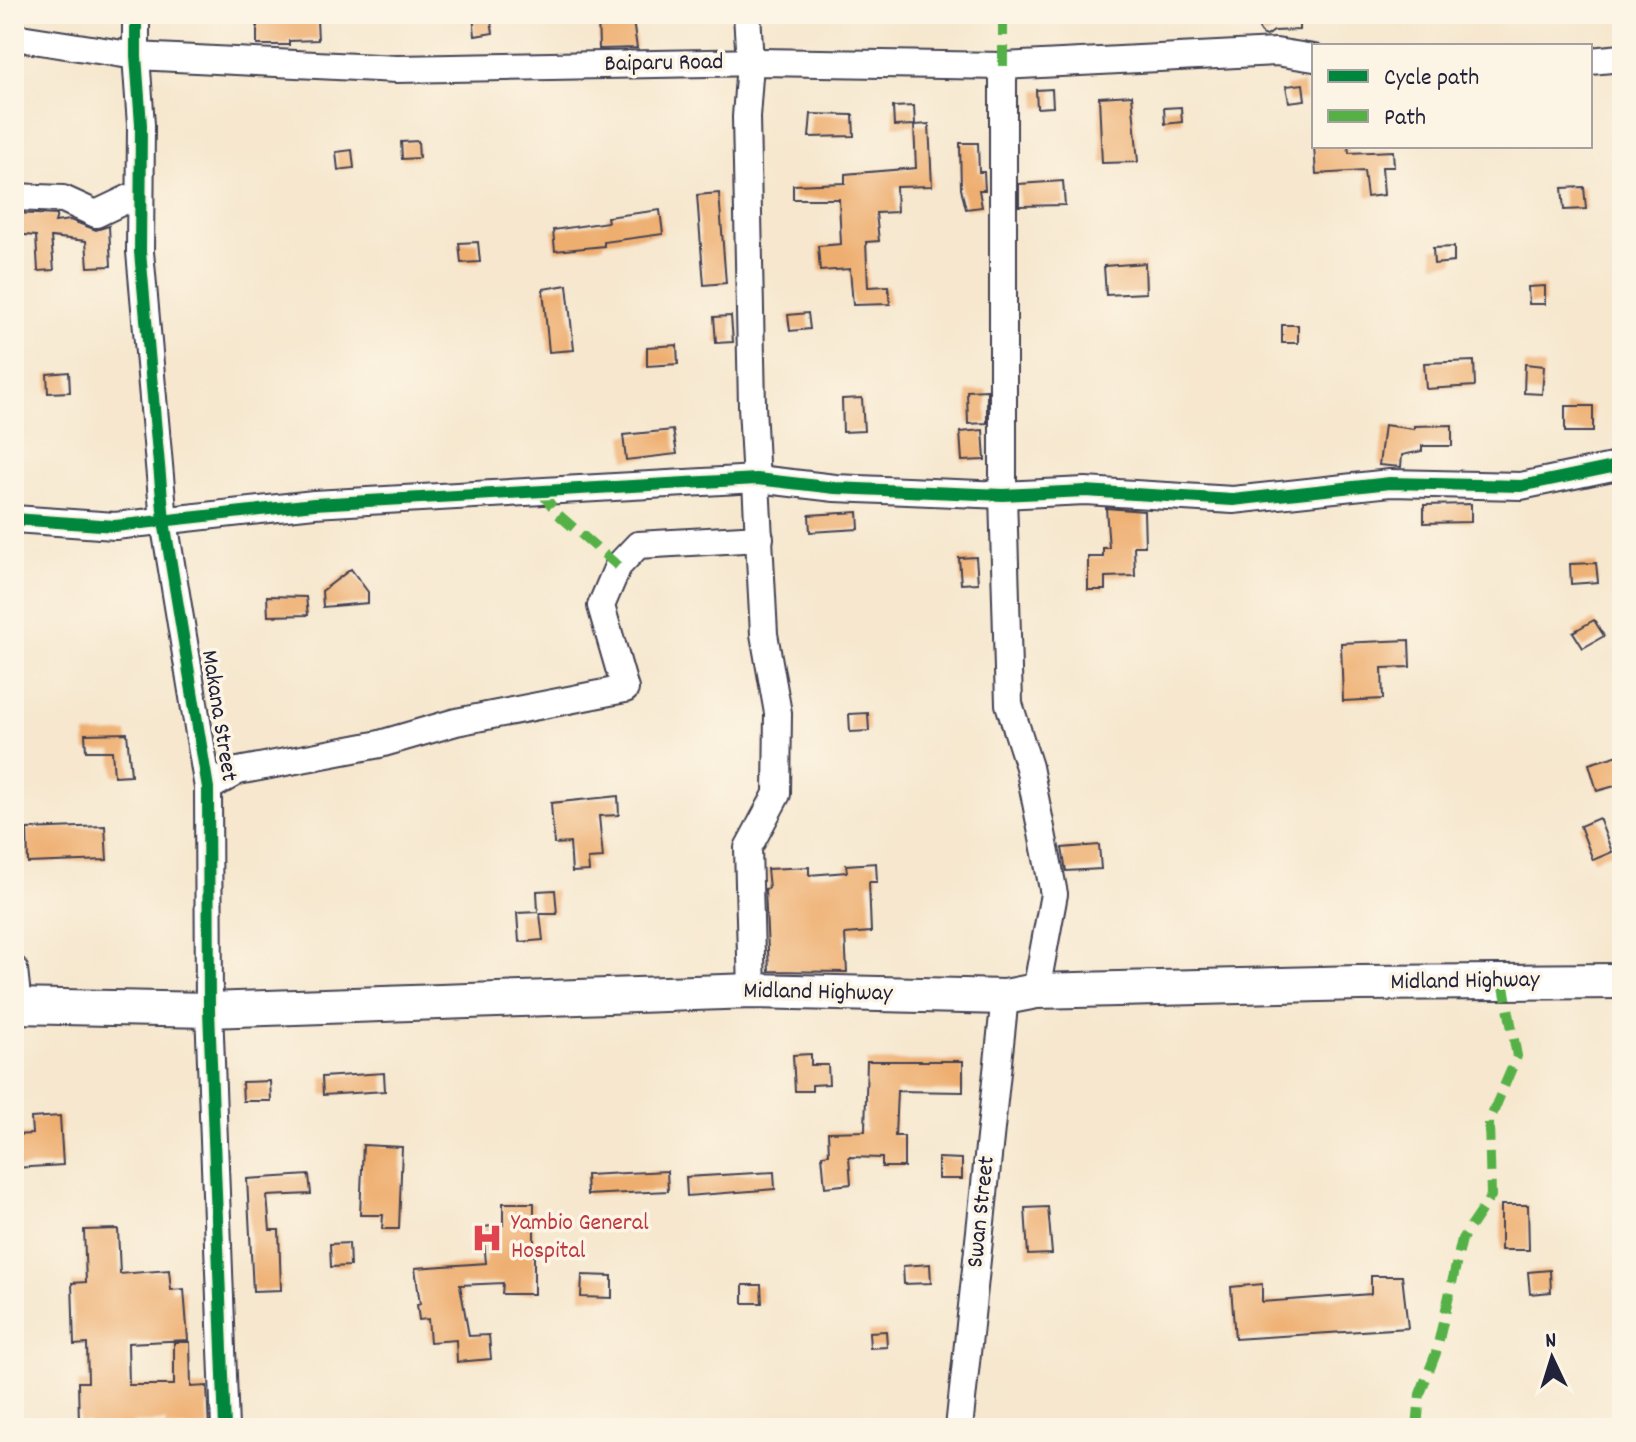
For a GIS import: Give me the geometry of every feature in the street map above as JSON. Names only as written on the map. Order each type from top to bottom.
[{"type":"main road","name":"Midland Highway","points":[[16,1006],[209,1010],[752,991],[1021,994],[1359,983],[1622,981]]},
{"type":"street","name":"Makana Street","points":[[136,14],[141,125],[140,252],[164,521],[208,788],[209,1010],[225,1428]]},
{"type":"street","points":[[747,14],[750,63],[746,117],[748,310],[764,634],[778,713],[777,794],[748,848],[752,991]]},
{"type":"street","name":"Baiparu Road","points":[[14,37],[136,56],[397,69],[750,63],[1003,66],[1276,52],[1312,58]]},
{"type":"street","points":[[1592,61],[1622,58]]},
{"type":"street","name":"Swan Street","points":[[959,1428],[1021,994],[1054,894],[1029,767],[1009,704],[1003,495],[1003,66]]},
{"type":"street","points":[[14,197],[63,199],[96,214],[140,193]]},
{"type":"street","points":[[14,519],[115,526],[314,504],[757,479],[835,488],[1003,495],[1085,491],[1233,500],[1390,483],[1521,486],[1622,465]]},
{"type":"street","points":[[208,788],[238,771],[380,744],[456,722],[625,689],[601,606],[618,566],[638,545],[760,538]]},
{"type":"street","points":[[14,969],[16,1006]]},
{"type":"building","points":[[257,14],[289,14],[289,22],[317,20],[318,40],[289,41],[289,45],[257,45]]},
{"type":"building","points":[[473,14],[490,14],[493,33],[475,36]]},
{"type":"building","points":[[598,14],[632,14],[637,48],[599,49]]},
{"type":"building","points":[[1258,14],[1299,14],[1299,30],[1274,31],[1263,35],[1259,29]]},
{"type":"building","points":[[1303,84],[1305,100],[1289,102],[1286,86]]},
{"type":"building","points":[[1052,89],[1053,107],[1037,108],[1036,90]]},
{"type":"building","points":[[1132,95],[1138,162],[1102,163],[1099,97]]},
{"type":"building","points":[[914,106],[915,125],[929,124],[932,186],[896,187],[897,212],[876,213],[879,241],[866,242],[868,287],[888,286],[890,304],[853,305],[850,269],[820,271],[818,246],[841,244],[839,199],[793,199],[793,185],[845,183],[845,174],[916,168],[914,125],[894,126],[893,107]]},
{"type":"building","points":[[1181,107],[1182,122],[1165,124],[1164,108]]},
{"type":"building","points":[[811,114],[853,115],[854,136],[809,137]]},
{"type":"building","points":[[418,141],[419,158],[402,159],[401,142]]},
{"type":"building","points":[[960,143],[978,143],[979,172],[984,172],[985,190],[979,190],[982,207],[966,209],[961,189]]},
{"type":"building","points":[[1314,148],[1348,148],[1349,153],[1393,151],[1394,167],[1382,167],[1384,195],[1367,197],[1364,171],[1316,174]]},
{"type":"building","points":[[352,150],[354,168],[338,170],[336,152]]},
{"type":"building","points":[[1063,181],[1065,205],[1019,206],[1019,184]]},
{"type":"building","points":[[1584,187],[1586,209],[1564,210],[1562,188]]},
{"type":"building","points":[[719,193],[726,283],[704,285],[697,195]]},
{"type":"building","points":[[660,210],[663,234],[604,242],[604,246],[555,251],[553,230],[608,222],[607,217]]},
{"type":"building","points":[[14,213],[57,215],[55,222],[70,220],[96,230],[109,226],[111,266],[88,267],[86,241],[51,237],[54,270],[38,271],[36,236],[14,234],[14,227],[19,226],[14,226]]},
{"type":"building","points":[[478,242],[480,262],[461,263],[459,243]]},
{"type":"building","points":[[1454,247],[1454,262],[1434,264],[1433,248]]},
{"type":"building","points":[[1145,263],[1146,293],[1106,295],[1104,266]]},
{"type":"building","points":[[567,285],[574,350],[549,352],[543,289]]},
{"type":"building","points":[[1545,286],[1545,304],[1529,304],[1528,287]]},
{"type":"building","points":[[808,313],[810,329],[790,331],[788,315]]},
{"type":"building","points":[[731,316],[733,342],[716,343],[714,317]]},
{"type":"building","points":[[1282,325],[1298,325],[1298,343],[1282,343]]},
{"type":"building","points":[[677,345],[678,364],[647,366],[647,347]]},
{"type":"building","points":[[1474,361],[1475,386],[1426,389],[1424,363]]},
{"type":"building","points":[[1525,364],[1544,366],[1542,394],[1524,393]]},
{"type":"building","points":[[69,372],[70,392],[48,393],[47,374]]},
{"type":"building","points":[[987,390],[987,423],[968,424],[967,391]]},
{"type":"building","points":[[862,398],[864,431],[843,432],[842,399]]},
{"type":"building","points":[[1565,406],[1593,406],[1593,432],[1565,432]]},
{"type":"building","points":[[1384,425],[1414,429],[1414,426],[1452,425],[1452,446],[1422,446],[1422,451],[1402,455],[1401,467],[1379,465]]},
{"type":"building","points":[[673,430],[677,454],[626,460],[623,435]]},
{"type":"building","points":[[983,430],[985,460],[962,461],[960,432]]},
{"type":"building","points":[[1471,504],[1471,522],[1424,523],[1424,505]]},
{"type":"building","points":[[1106,508],[1144,511],[1145,546],[1134,546],[1135,576],[1105,577],[1105,590],[1088,590],[1088,557],[1103,557],[1103,548],[1109,548]]},
{"type":"building","points":[[858,512],[859,529],[810,532],[809,515]]},
{"type":"building","points":[[976,557],[978,583],[961,584],[959,558]]},
{"type":"building","points":[[1596,563],[1598,582],[1571,584],[1570,564]]},
{"type":"building","points":[[351,569],[368,592],[368,603],[323,607],[322,591]]},
{"type":"building","points":[[267,596],[306,597],[308,615],[268,616]]},
{"type":"building","points":[[1594,620],[1604,636],[1583,648],[1573,632]]},
{"type":"building","points":[[1409,640],[1410,667],[1382,668],[1383,699],[1343,701],[1341,643]]},
{"type":"building","points":[[868,713],[869,731],[850,732],[849,714]]},
{"type":"building","points":[[127,733],[131,775],[114,776],[112,751],[86,751],[85,734]]},
{"type":"building","points":[[1622,754],[1622,784],[1597,791],[1589,764]]},
{"type":"building","points":[[618,796],[619,815],[599,816],[603,858],[588,859],[589,871],[572,872],[570,843],[554,844],[551,803]]},
{"type":"building","points":[[1599,818],[1612,852],[1593,860],[1580,826]]},
{"type":"building","points":[[105,826],[107,860],[28,863],[27,829]]},
{"type":"building","points":[[1099,845],[1101,869],[1066,871],[1062,848]]},
{"type":"building","points":[[876,863],[877,882],[869,882],[871,932],[845,934],[847,972],[769,971],[767,869],[809,867],[809,875],[847,872],[846,865]]},
{"type":"building","points":[[555,890],[557,914],[540,914],[543,940],[519,942],[517,913],[538,912],[537,891]]},
{"type":"building","points":[[811,1054],[811,1065],[828,1065],[829,1084],[812,1085],[812,1091],[795,1091],[793,1055]]},
{"type":"building","points":[[867,1061],[963,1061],[963,1092],[897,1091],[895,1136],[904,1136],[904,1167],[882,1167],[882,1158],[849,1157],[851,1184],[825,1187],[822,1155],[829,1154],[828,1132],[865,1131]]},
{"type":"building","points":[[384,1073],[385,1091],[323,1095],[322,1077]]},
{"type":"building","points":[[270,1081],[271,1101],[243,1101],[242,1082]]},
{"type":"building","points":[[60,1116],[63,1165],[14,1168],[14,1135],[32,1134],[31,1118]]},
{"type":"building","points":[[363,1145],[402,1147],[399,1229],[382,1229],[383,1215],[360,1215]]},
{"type":"building","points":[[938,1158],[962,1159],[962,1179],[938,1179]]},
{"type":"building","points":[[667,1171],[668,1191],[587,1195],[586,1175]]},
{"type":"building","points":[[774,1172],[775,1189],[687,1196],[686,1177]]},
{"type":"building","points":[[309,1175],[311,1194],[267,1196],[270,1230],[279,1230],[281,1290],[253,1291],[247,1179]]},
{"type":"building","points":[[503,1203],[534,1203],[534,1294],[502,1294],[503,1283],[460,1285],[469,1336],[489,1335],[491,1359],[457,1362],[456,1340],[430,1342],[428,1319],[419,1320],[415,1268],[486,1263],[483,1227],[503,1225]]},
{"type":"building","points":[[1501,1205],[1528,1205],[1529,1250],[1501,1250]]},
{"type":"building","points":[[1048,1207],[1052,1254],[1028,1255],[1025,1208]]},
{"type":"building","points":[[118,1229],[120,1274],[169,1270],[171,1290],[184,1289],[188,1340],[128,1343],[129,1385],[174,1385],[174,1342],[190,1342],[191,1387],[207,1386],[209,1428],[166,1428],[166,1422],[132,1423],[132,1428],[87,1428],[87,1422],[79,1423],[78,1382],[88,1382],[87,1344],[74,1345],[72,1283],[86,1282],[84,1230]]},
{"type":"building","points":[[349,1243],[350,1266],[331,1267],[330,1244]]},
{"type":"building","points":[[930,1264],[931,1283],[904,1284],[903,1266]]},
{"type":"building","points":[[1550,1270],[1551,1292],[1530,1294],[1528,1272]]},
{"type":"building","points":[[582,1275],[612,1276],[612,1298],[581,1297]]},
{"type":"building","points":[[1371,1276],[1402,1276],[1408,1328],[1235,1339],[1231,1287],[1262,1284],[1262,1302],[1371,1294]]},
{"type":"building","points":[[743,1285],[761,1285],[762,1303],[743,1303]]},
{"type":"building","points":[[886,1331],[887,1347],[870,1348],[869,1332]]},
{"type":"marked path","points":[[1003,14],[1003,66]]},
{"type":"marked path","points":[[540,491],[560,516],[618,566]]},
{"type":"marked path","points":[[1417,1428],[1420,1394],[1436,1353],[1462,1239],[1491,1196],[1489,1122],[1517,1056],[1503,981]]},
{"type":"cycle path","points":[[136,14],[141,125],[140,252],[164,521],[208,788],[209,1010],[225,1428]]},
{"type":"cycle path","points":[[14,519],[115,526],[314,504],[757,479],[835,488],[1003,495],[1085,491],[1233,500],[1390,483],[1521,486],[1622,465]]},
{"type":"place","name":"Yambio General Hospital","points":[[487,1238]]}]
